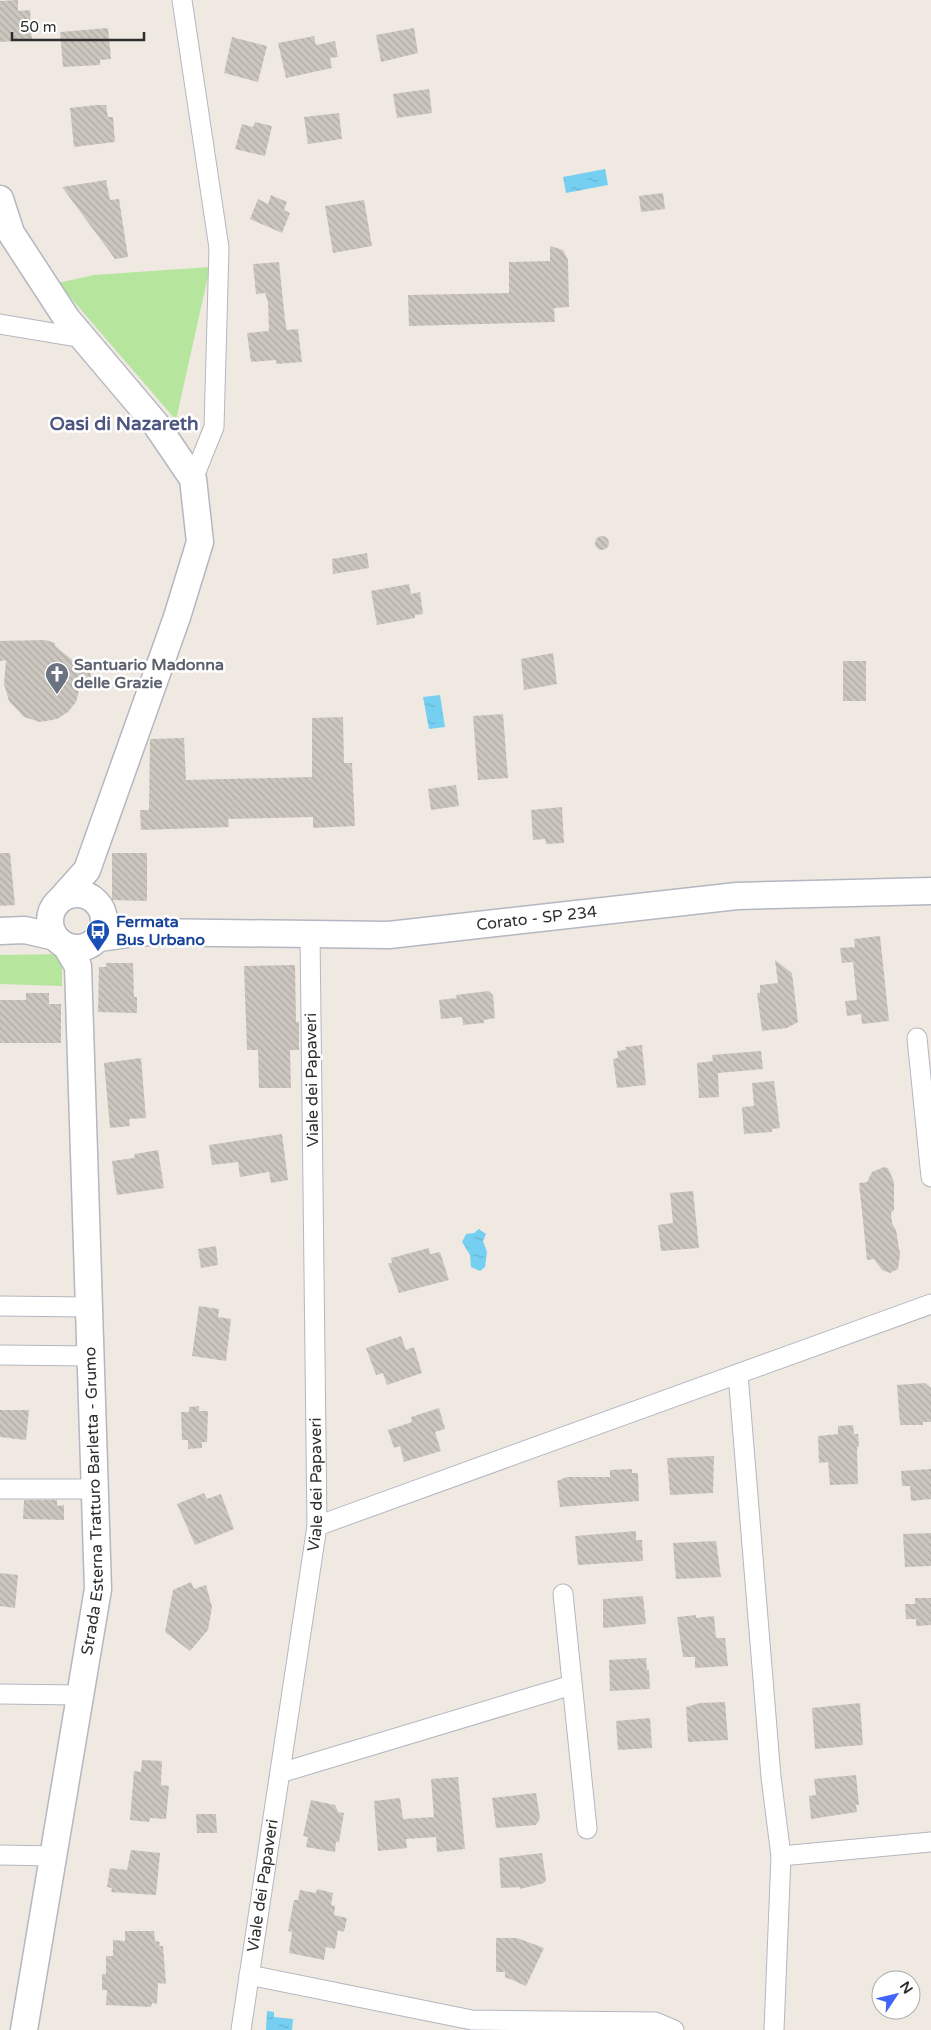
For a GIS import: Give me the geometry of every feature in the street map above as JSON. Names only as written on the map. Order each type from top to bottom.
[{"type":"street","points":[[182,0],[220,248],[214,427],[193,479]]},
{"type":"street","points":[[0,199],[11,233],[67,319],[155,422],[193,479],[200,542],[177,617],[87,870],[57,904],[50,920],[77,947],[104,925],[87,870]]},
{"type":"street","points":[[0,324],[83,338]]},
{"type":"street","name":"Corato - SP 234","points":[[13,931],[77,947],[142,932],[389,935],[737,896],[931,891]]},
{"type":"street","name":"Corato - SP 234","points":[[13,931],[57,904],[79,894],[142,932]]},
{"type":"street","name":"Viale dei Papaveri","points":[[241,2030],[317,1526],[310,933]]},
{"type":"street","name":"Strada Esterna Tratturo Barletta - Grumo","points":[[24,2030],[98,1589],[77,947]]},
{"type":"street","points":[[917,1038],[931,1177]]},
{"type":"street","points":[[317,1526],[931,1304]]},
{"type":"street","points":[[0,1306],[89,1307]]},
{"type":"street","points":[[0,1355],[91,1356]]},
{"type":"street","points":[[738,1374],[770,1777],[780,1856],[774,2030]]},
{"type":"street","points":[[0,1489],[95,1488]]},
{"type":"street","points":[[563,1594],[587,1829]]},
{"type":"street","points":[[280,1773],[572,1685]]},
{"type":"street","points":[[0,1694],[80,1695]]},
{"type":"street","points":[[780,1856],[931,1842]]},
{"type":"street","points":[[0,1855],[54,1856]]},
{"type":"street","points":[[249,1975],[472,2020],[655,2022],[674,2030]]},
{"type":"green space","points":[[210,267],[176,420],[58,283],[94,275]]},
{"type":"green space","points":[[62,954],[62,986],[0,984],[0,955]]},
{"type":"water","points":[[605,169],[608,185],[566,193],[563,177]]},
{"type":"water","points":[[440,695],[445,727],[429,729],[423,697]]},
{"type":"water","points":[[479,1229],[486,1234],[483,1241],[487,1252],[485,1267],[480,1271],[471,1267],[470,1255],[462,1242],[466,1234],[474,1233]]},
{"type":"water","points":[[267,2011],[274,2012],[274,2017],[293,2019],[292,2030],[266,2030]]},
{"type":"building","points":[[18,0],[18,11],[30,10],[32,40],[0,42],[0,1]]},
{"type":"building","points":[[108,28],[111,59],[100,60],[100,65],[63,67],[60,32]]},
{"type":"building","points":[[414,28],[418,53],[381,62],[376,35]]},
{"type":"building","points":[[314,36],[316,45],[335,41],[338,57],[330,58],[332,68],[286,78],[278,43]]},
{"type":"building","points":[[232,37],[267,46],[258,82],[224,73]]},
{"type":"building","points":[[429,89],[432,113],[397,118],[393,94]]},
{"type":"building","points":[[106,105],[108,117],[113,117],[115,142],[74,147],[70,108]]},
{"type":"building","points":[[339,113],[342,139],[308,144],[304,117]]},
{"type":"building","points":[[255,122],[272,126],[265,156],[235,149],[242,124],[253,127]]},
{"type":"building","points":[[106,180],[110,200],[119,199],[128,257],[115,259],[62,187]]},
{"type":"building","points":[[663,193],[665,209],[641,212],[639,196]]},
{"type":"building","points":[[271,195],[287,202],[284,210],[290,213],[282,233],[250,219],[258,199],[268,204]]},
{"type":"building","points":[[364,200],[372,246],[333,253],[325,206]]},
{"type":"building","points":[[550,246],[563,250],[568,260],[569,307],[554,308],[555,322],[409,326],[408,295],[509,293],[509,262],[550,261]]},
{"type":"building","points":[[279,262],[287,330],[298,329],[302,362],[276,364],[276,360],[251,362],[247,333],[269,331],[268,302],[265,293],[256,294],[253,264]]},
{"type":"building","points":[[599,536],[605,536],[609,543],[605,550],[599,550],[595,546],[595,540]]},
{"type":"building","points":[[367,553],[369,568],[333,574],[332,559]]},
{"type":"building","points":[[409,584],[411,594],[420,592],[423,614],[415,615],[415,618],[377,625],[371,591]]},
{"type":"building","points":[[45,640],[55,643],[55,646],[75,662],[84,659],[90,662],[91,682],[81,683],[76,702],[68,712],[57,719],[40,722],[24,717],[9,701],[4,684],[6,660],[0,661],[0,641]]},
{"type":"building","points":[[553,653],[557,684],[524,690],[521,659]]},
{"type":"building","points":[[843,661],[866,661],[866,701],[843,701]]},
{"type":"building","points":[[503,714],[508,778],[478,780],[473,716]]},
{"type":"building","points":[[343,717],[344,763],[352,763],[355,826],[313,828],[313,817],[228,819],[229,827],[141,830],[140,810],[149,810],[150,739],[184,738],[186,780],[312,777],[312,718]]},
{"type":"building","points":[[456,785],[459,806],[431,810],[428,789]]},
{"type":"building","points":[[562,807],[564,843],[546,844],[545,839],[533,840],[531,810]]},
{"type":"building","points":[[0,853],[10,853],[15,905],[0,906]]},
{"type":"building","points":[[112,853],[147,853],[147,901],[112,900]]},
{"type":"building","points":[[880,936],[889,1021],[862,1024],[861,1014],[847,1016],[845,1001],[857,1000],[853,962],[842,963],[840,948],[855,947],[854,939]]},
{"type":"building","points":[[775,960],[792,973],[798,1022],[787,1028],[762,1031],[757,993],[760,993],[760,985],[778,983]]},
{"type":"building","points":[[106,963],[133,963],[134,997],[137,997],[137,1013],[98,1012],[99,967],[106,967]]},
{"type":"building","points":[[295,965],[296,1022],[299,1022],[299,1050],[290,1050],[291,1088],[259,1088],[258,1050],[247,1050],[244,966]]},
{"type":"building","points":[[488,991],[493,995],[495,1018],[484,1020],[484,1023],[463,1025],[462,1017],[441,1019],[439,1000],[457,998],[456,995]]},
{"type":"building","points":[[26,993],[49,993],[49,1004],[61,1004],[61,1043],[0,1043],[0,1000],[26,1000]]},
{"type":"building","points":[[642,1045],[646,1085],[617,1088],[613,1059],[618,1058],[617,1051],[626,1050],[625,1047]]},
{"type":"building","points":[[761,1051],[763,1069],[718,1073],[719,1097],[699,1098],[697,1063],[713,1061],[712,1055]]},
{"type":"building","points":[[141,1058],[146,1118],[129,1119],[130,1126],[110,1128],[104,1063]]},
{"type":"building","points":[[774,1081],[780,1128],[772,1129],[772,1132],[744,1134],[742,1107],[754,1106],[752,1083]]},
{"type":"building","points":[[282,1134],[288,1180],[271,1183],[269,1172],[240,1177],[238,1162],[212,1165],[209,1145]]},
{"type":"building","points":[[158,1150],[164,1188],[117,1195],[112,1161],[134,1158],[135,1154]]},
{"type":"building","points":[[884,1167],[888,1168],[894,1182],[894,1210],[891,1213],[900,1254],[898,1269],[890,1273],[882,1270],[874,1259],[867,1260],[859,1183],[867,1182],[872,1172]]},
{"type":"building","points":[[693,1191],[699,1248],[661,1251],[658,1225],[673,1223],[670,1193]]},
{"type":"building","points":[[216,1246],[218,1265],[201,1268],[198,1249]]},
{"type":"building","points":[[429,1248],[430,1254],[440,1252],[449,1280],[399,1293],[388,1263],[392,1263],[391,1258]]},
{"type":"building","points":[[199,1306],[219,1309],[218,1317],[231,1319],[226,1361],[192,1356]]},
{"type":"building","points":[[401,1336],[406,1350],[414,1347],[422,1373],[387,1385],[383,1373],[376,1375],[366,1348]]},
{"type":"building","points":[[925,1383],[931,1388],[931,1422],[923,1422],[923,1425],[900,1425],[897,1385]]},
{"type":"building","points":[[199,1406],[199,1411],[208,1411],[207,1442],[202,1442],[202,1448],[188,1449],[188,1440],[182,1440],[181,1412],[189,1412],[189,1407]]},
{"type":"building","points":[[439,1408],[445,1429],[435,1432],[441,1451],[404,1462],[400,1446],[394,1448],[388,1430],[412,1422],[411,1417]]},
{"type":"building","points":[[0,1410],[29,1410],[26,1440],[0,1437]]},
{"type":"building","points":[[853,1425],[854,1434],[858,1434],[858,1484],[830,1485],[828,1462],[819,1463],[818,1436],[838,1434],[838,1426]]},
{"type":"building","points":[[714,1456],[713,1493],[670,1495],[667,1458]]},
{"type":"building","points":[[632,1469],[632,1473],[638,1473],[639,1501],[560,1507],[557,1481],[567,1477],[610,1477],[610,1470]]},
{"type":"building","points":[[931,1469],[931,1499],[911,1501],[910,1486],[902,1486],[901,1471]]},
{"type":"building","points":[[204,1493],[207,1499],[221,1494],[234,1529],[195,1545],[177,1504]]},
{"type":"building","points":[[24,1500],[57,1500],[57,1506],[64,1505],[64,1520],[23,1519]]},
{"type":"building","points":[[636,1531],[636,1540],[642,1540],[643,1561],[578,1565],[575,1536]]},
{"type":"building","points":[[931,1533],[931,1566],[905,1567],[903,1534]]},
{"type":"building","points":[[716,1541],[721,1577],[676,1579],[673,1543]]},
{"type":"building","points":[[0,1573],[18,1575],[15,1608],[0,1606]]},
{"type":"building","points":[[191,1582],[194,1589],[206,1585],[212,1607],[208,1630],[190,1651],[165,1632],[173,1590]]},
{"type":"building","points":[[643,1596],[646,1624],[603,1628],[603,1599]]},
{"type":"building","points":[[915,1598],[931,1598],[931,1625],[916,1626],[916,1619],[906,1619],[905,1604],[915,1604]]},
{"type":"building","points":[[696,1615],[696,1618],[714,1616],[716,1638],[725,1638],[728,1666],[695,1668],[695,1657],[683,1657],[677,1617]]},
{"type":"building","points":[[646,1658],[650,1689],[610,1691],[609,1660]]},
{"type":"building","points":[[725,1702],[728,1740],[688,1742],[686,1707],[700,1703]]},
{"type":"building","points":[[860,1703],[863,1745],[815,1749],[812,1708]]},
{"type":"building","points":[[650,1718],[652,1748],[618,1750],[616,1721]]},
{"type":"building","points":[[142,1760],[162,1761],[161,1785],[169,1786],[166,1819],[150,1818],[149,1822],[130,1820],[134,1771],[141,1772]]},
{"type":"building","points":[[856,1775],[859,1805],[856,1805],[857,1812],[811,1819],[809,1796],[816,1795],[814,1779]]},
{"type":"building","points":[[458,1777],[465,1849],[437,1852],[436,1837],[406,1839],[407,1848],[378,1851],[374,1801],[400,1798],[403,1819],[434,1817],[431,1779]]},
{"type":"building","points":[[536,1793],[540,1818],[536,1825],[496,1828],[492,1798]]},
{"type":"building","points":[[311,1800],[335,1805],[338,1812],[344,1813],[339,1842],[336,1842],[335,1852],[306,1847],[308,1837],[303,1836]]},
{"type":"building","points":[[196,1814],[216,1814],[217,1833],[197,1833]]},
{"type":"building","points":[[131,1850],[160,1853],[156,1895],[111,1892],[112,1888],[107,1887],[110,1868],[127,1870]]},
{"type":"building","points":[[542,1853],[546,1880],[544,1883],[520,1889],[520,1887],[501,1888],[499,1858]]},
{"type":"building","points":[[317,1889],[333,1893],[331,1905],[335,1906],[334,1915],[347,1918],[344,1932],[338,1930],[335,1949],[326,1947],[324,1960],[289,1953],[292,1932],[288,1931],[294,1900],[298,1900],[300,1890],[316,1893]]},
{"type":"building","points":[[125,1931],[154,1931],[155,1941],[160,1942],[159,1946],[163,1946],[166,1984],[158,1983],[157,2004],[152,2003],[151,2007],[106,2005],[107,1990],[102,1990],[102,1974],[106,1974],[106,1956],[113,1956],[113,1940],[125,1941]]},
{"type":"building","points":[[496,1938],[517,1938],[544,1948],[526,1986],[505,1977],[505,1972],[496,1972]]},
{"type":"place","name":"Santuario Madonna delle Grazie","points":[[57,695]]},
{"type":"place","name":"Fermata Bus Urbano","points":[[98,952]]},
{"type":"district","name":"Oasi di Nazareth","points":[[124,424]]}]
